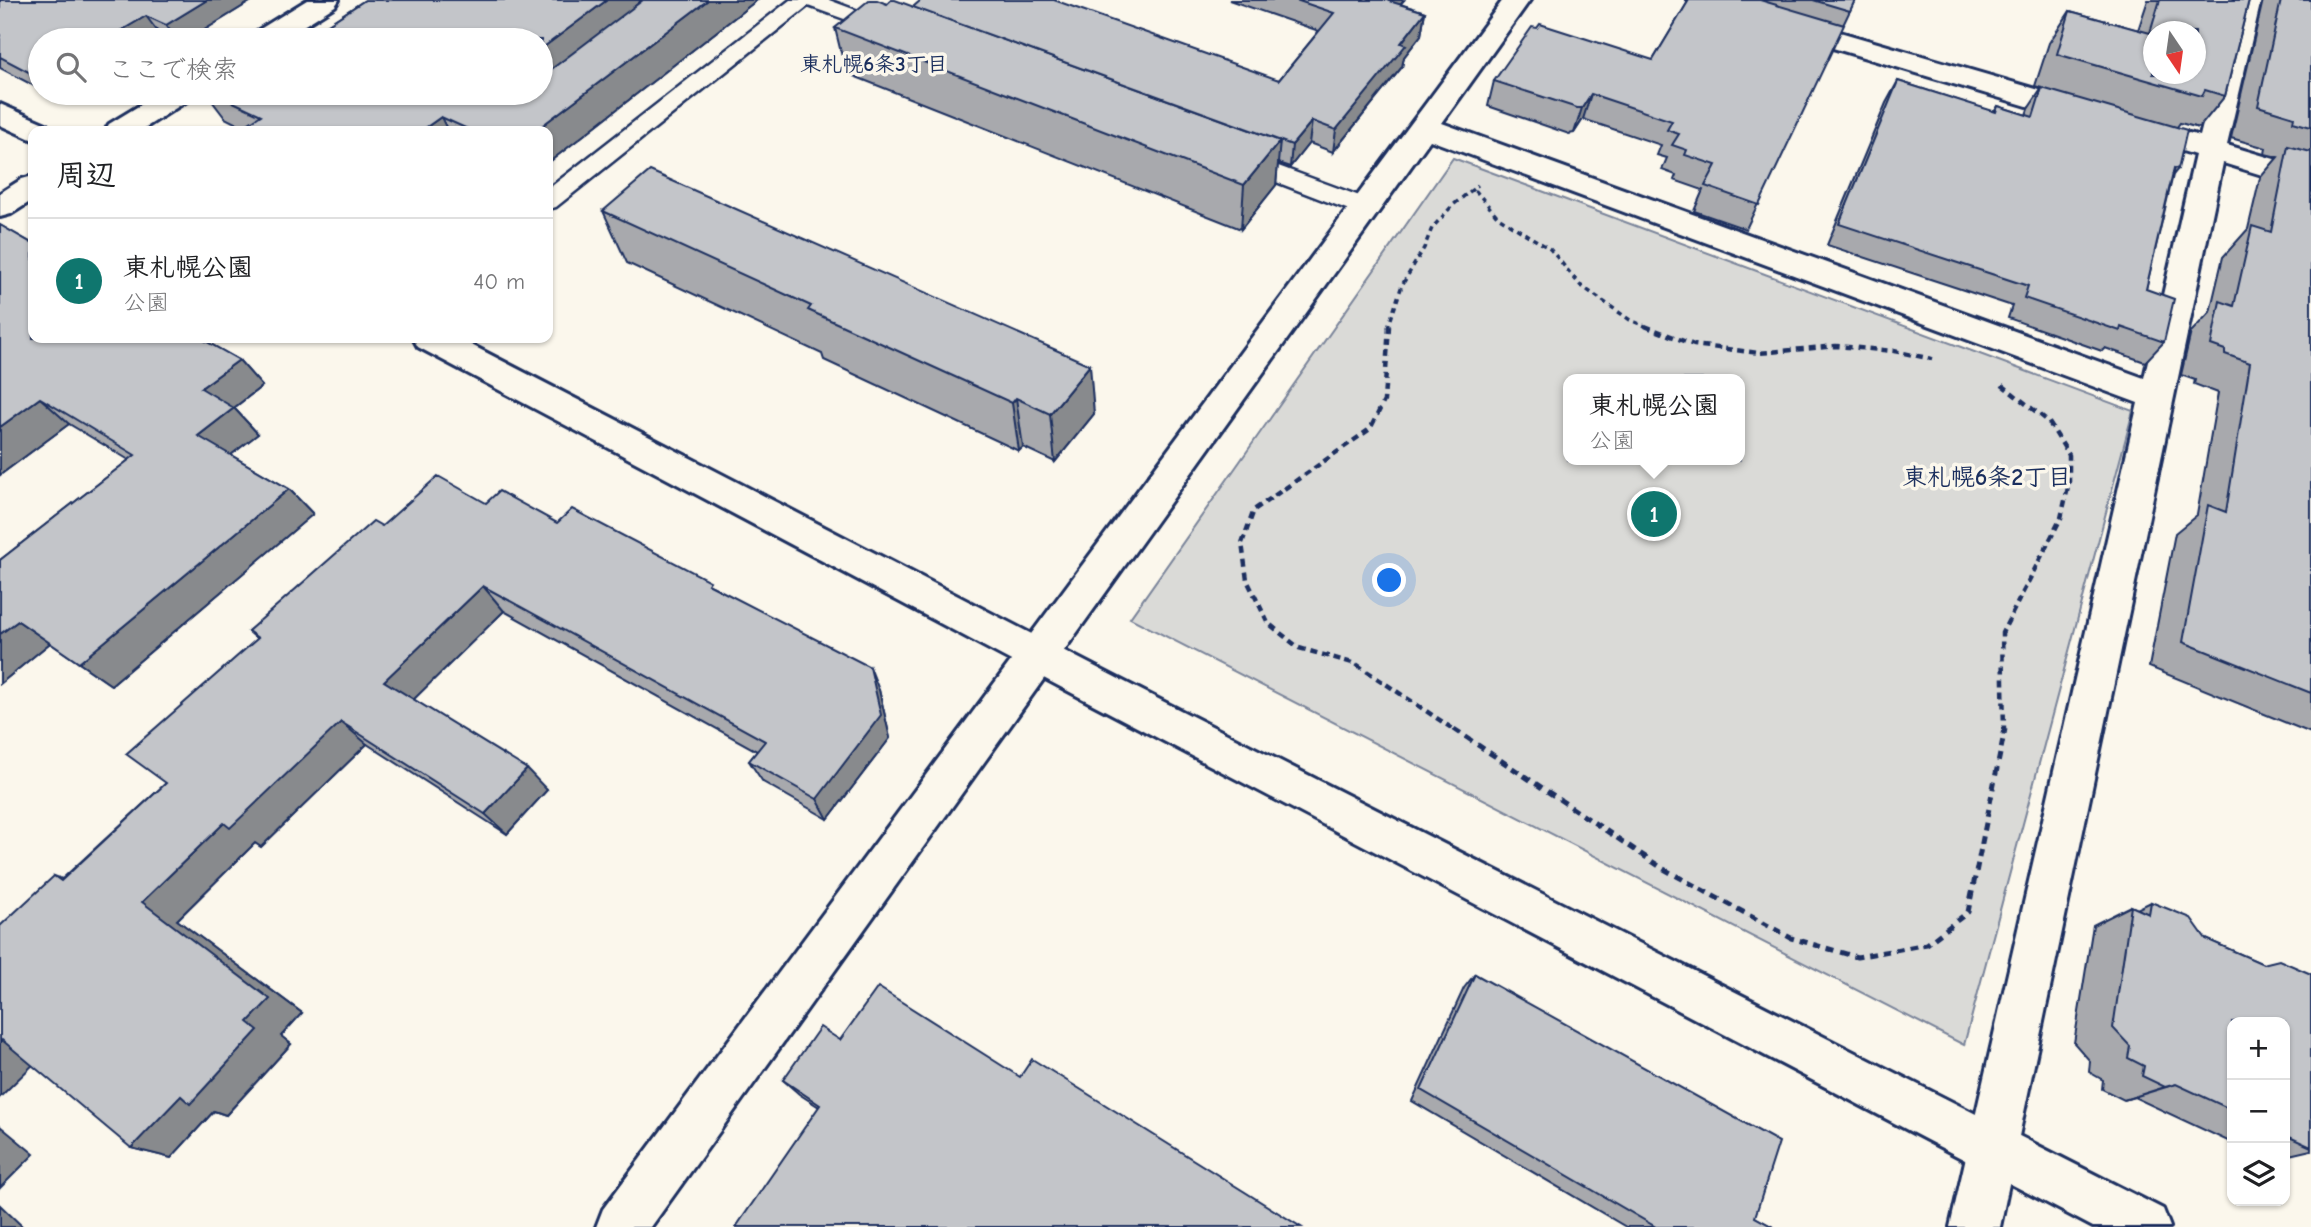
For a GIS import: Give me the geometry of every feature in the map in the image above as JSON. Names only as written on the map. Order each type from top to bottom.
[{"type":"street","points":[[297,28],[306,25],[326,0]]},
{"type":"street","points":[[621,1227],[1517,0]]},
{"type":"street","points":[[1701,0],[2107,119]]},
{"type":"street","points":[[1975,1227],[2211,150],[2248,0]]},
{"type":"street","points":[[127,126],[161,105]]},
{"type":"street","points":[[0,113],[28,127]]},
{"type":"street","points":[[1426,128],[2158,397]]},
{"type":"street","points":[[2159,135],[2311,180]]},
{"type":"street","points":[[0,207],[28,189]]},
{"type":"street","points":[[440,343],[1037,655],[2146,1227]]},
{"type":"lane","points":[[553,197],[803,0]]},
{"type":"lane","points":[[826,2],[907,36]]},
{"type":"lane","points":[[1221,153],[1365,207]]},
{"type":"path","points":[[1481,181],[1475,190],[1453,205],[1432,228],[1424,248],[1402,285],[1387,332],[1384,401],[1370,429],[1254,510],[1242,543],[1247,580],[1268,623],[1299,648],[1356,664],[1662,869],[1791,938],[1857,957],[1927,944],[1968,912],[2005,727],[2002,633],[2061,518],[2069,483],[2069,455],[2048,421],[2001,383]]},
{"type":"path","points":[[1475,190],[1498,217],[1550,249],[1580,285],[1630,320],[1693,345],[1759,353],[1836,346],[1894,351],[1944,361]]},
{"type":"shaded area","points":[[1453,158],[2133,411],[1964,1045],[1130,618]]},
{"type":"building","points":[[0,0],[207,0],[166,25],[146,16],[126,28],[28,28],[28,72],[0,57]]},
{"type":"building","points":[[365,0],[607,0],[553,40],[553,28],[322,28]]},
{"type":"building","points":[[643,0],[708,0],[542,126],[461,126],[441,117],[428,126],[244,126],[261,115],[240,105],[553,105],[553,68]]},
{"type":"building","points":[[869,0],[887,4],[895,0],[1280,141],[1244,185],[835,28]]},
{"type":"building","points":[[921,0],[1054,0],[1279,80],[1334,13],[1296,0],[1390,0],[1425,12],[1401,43],[1406,45],[1336,130],[1312,121],[1292,145],[913,7]]},
{"type":"building","points":[[1689,0],[1760,0],[1844,25],[1759,205],[1705,186],[1716,165],[1685,155],[1687,150],[1672,145],[1679,134],[1667,130],[1672,121],[1591,94],[1582,108],[1577,108],[1494,81],[1532,27],[1537,28],[1540,24],[1653,60]]},
{"type":"building","points":[[1813,0],[1855,0],[1850,11]]},
{"type":"building","points":[[2160,0],[2249,0],[2225,96],[2205,90],[2202,96],[2161,84],[2206,84],[2206,21],[2154,21]]},
{"type":"building","points":[[2281,0],[2311,0],[2311,127],[2293,122],[2294,117],[2258,106]]},
{"type":"building","points":[[2070,11],[2143,31],[2143,79],[2057,54]]},
{"type":"building","points":[[1898,81],[1996,112],[1998,106],[2033,117],[2042,88],[2187,130],[2178,169],[2174,168],[2146,289],[2174,299],[2164,342],[2121,327],[2120,331],[2024,298],[2028,286],[1839,224]]},
{"type":"building","points":[[2288,146],[2311,152],[2311,693],[2183,642],[2208,505],[2226,512],[2250,363],[2225,354],[2225,350],[2211,345],[2220,301],[2234,306],[2252,226],[2271,232]]},
{"type":"building","points":[[650,171],[1090,365],[1050,414],[1016,398],[1012,403],[808,310],[811,306],[603,211]]},
{"type":"building","points":[[0,225],[28,241],[28,343],[209,343],[239,360],[201,388],[234,408],[198,436],[289,489],[79,663],[18,621],[0,634],[0,560],[135,455],[40,398],[0,427]]},
{"type":"building","points":[[438,476],[486,503],[499,491],[557,523],[572,509],[710,581],[708,584],[870,667],[881,715],[817,799],[749,761],[765,741],[483,586],[384,681],[527,769],[485,814],[341,722],[230,828],[224,823],[142,902],[270,999],[248,1022],[258,1030],[190,1104],[181,1096],[131,1148],[2,1040],[0,1042],[0,926],[54,876],[61,881],[166,783],[126,754],[258,638],[248,631],[373,521],[382,526]]},
{"type":"building","points":[[2151,902],[2191,918],[2206,939],[2263,964],[2279,960],[2311,974],[2311,1147],[2290,1137],[2290,1017],[2227,1017],[2227,1108],[2176,1084],[2165,1087],[2142,1076],[2144,1066],[2128,1058],[2130,1046],[2113,1028],[2131,906],[2149,914]]},
{"type":"building","points":[[1475,974],[1779,1142],[1755,1217],[1773,1227],[1656,1227],[1421,1090]]},
{"type":"building","points":[[878,987],[1020,1077],[1032,1059],[1301,1227],[736,1227],[820,1105],[783,1080],[820,1027],[840,1040]]},
{"type":"place","name":"東札幌公園","points":[[1654,514]]},
{"type":"district","name":"東札幌6条3丁目","points":[[874,64]]},
{"type":"district","name":"東札幌6条2丁目","points":[[1987,477]]}]
